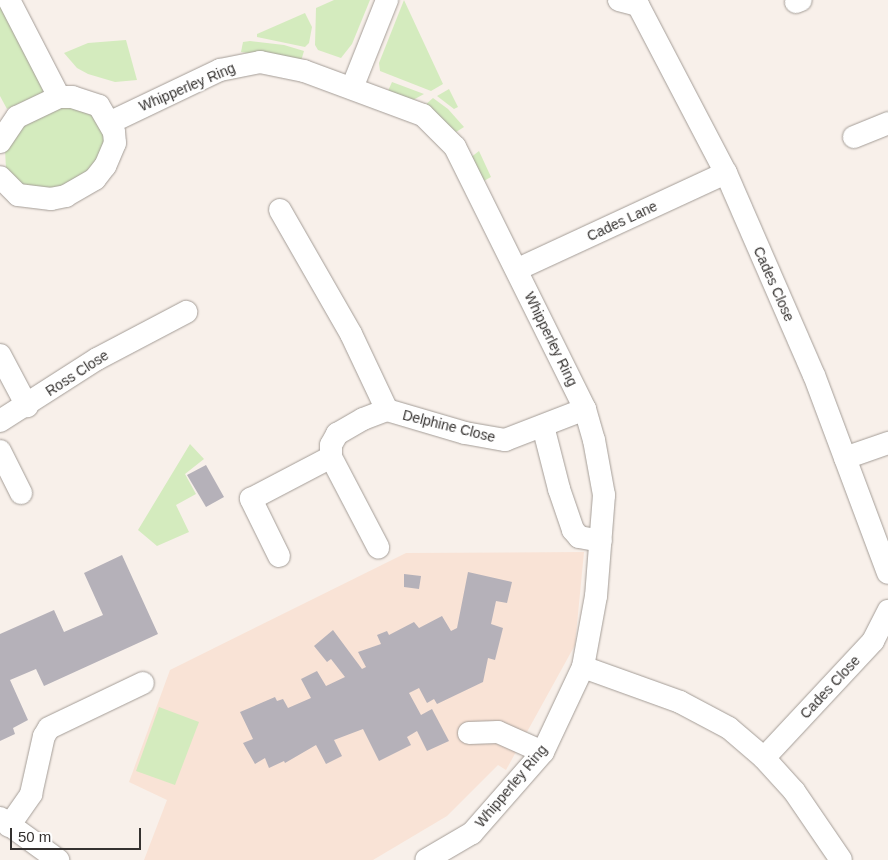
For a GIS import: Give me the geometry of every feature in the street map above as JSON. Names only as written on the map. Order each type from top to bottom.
[{"type":"street","points":[[9,0],[59,97]]},
{"type":"street","points":[[352,88],[387,0]]},
{"type":"street","name":"Cades Close","points":[[628,2],[726,173],[814,375],[888,573]]},
{"type":"street","name":"Whipperley Ring","points":[[111,122],[220,70],[241,64],[277,64],[352,88],[422,115],[446,135],[518,269],[585,409],[594,440],[604,495],[596,596],[583,667],[543,752],[472,833],[426,860]]},
{"type":"street","points":[[0,177],[18,195],[51,199],[81,189],[105,166],[115,143],[111,122],[99,106],[59,97],[33,107],[3,125]]},
{"type":"street","points":[[854,137],[888,123]]},
{"type":"street","name":"Cades Lane","points":[[518,269],[726,173]]},
{"type":"street","points":[[280,210],[351,334],[387,410]]},
{"type":"street","name":"Ross Close","points":[[0,421],[27,406],[97,359],[186,312]]},
{"type":"street","points":[[0,355],[27,406]]},
{"type":"street","name":"Delphine Close","points":[[331,457],[331,446],[337,434],[387,410],[465,433],[505,440],[585,409]]},
{"type":"street","points":[[543,426],[559,489],[573,530],[579,537],[601,541]]},
{"type":"street","points":[[845,458],[888,443]]},
{"type":"street","points":[[0,452],[21,494]]},
{"type":"street","points":[[279,556],[251,499],[331,457],[378,547]]},
{"type":"street","name":"Cades Close","points":[[764,758],[873,641],[888,611]]},
{"type":"street","points":[[583,667],[680,702],[729,728],[764,758],[794,791],[841,860]]},
{"type":"street","points":[[58,860],[4,822],[31,794],[44,736],[49,728],[143,683]]},
{"type":"street","points":[[469,733],[498,732],[543,752]]},
{"type":"shaded area","points":[[584,552],[575,645],[506,770],[498,765],[447,816],[373,860],[144,860],[167,800],[129,782],[170,670],[406,553]]},
{"type":"green space","points":[[0,0],[49,90],[7,109],[0,96]]},
{"type":"green space","points":[[334,0],[370,0],[352,44],[341,58],[318,50],[315,45],[316,8]]},
{"type":"green space","points":[[404,0],[443,84],[431,91],[380,71],[379,63]]},
{"type":"green space","points":[[305,13],[312,27],[309,43],[305,47],[257,37],[257,34]]},
{"type":"green space","points":[[126,40],[137,80],[115,82],[88,74],[77,68],[64,53],[88,43]]},
{"type":"green space","points":[[250,41],[284,45],[304,51],[301,61],[241,52],[243,42]]},
{"type":"green space","points":[[392,82],[424,94],[413,100],[388,91]]},
{"type":"green space","points":[[449,89],[458,107],[454,109],[437,96]]},
{"type":"green space","points":[[433,98],[448,109],[464,127],[456,132],[424,106]]},
{"type":"green space","points":[[69,107],[94,115],[100,122],[105,140],[97,160],[78,181],[48,191],[20,186],[6,169],[5,149],[25,121],[54,108]]},
{"type":"green space","points":[[479,151],[491,177],[482,182],[470,158]]},
{"type":"green space","points":[[190,444],[204,459],[185,474],[196,494],[176,505],[189,532],[157,546],[138,530]]},
{"type":"green space","points":[[159,707],[199,722],[175,785],[136,771]]},
{"type":"building","points":[[206,465],[224,497],[206,507],[187,475]]},
{"type":"building","points":[[122,555],[158,634],[44,686],[36,669],[10,680],[28,720],[13,728],[15,734],[0,741],[0,634],[54,610],[64,632],[103,615],[84,573]]},
{"type":"building","points":[[468,572],[512,582],[507,603],[496,601],[491,624],[503,628],[495,660],[488,658],[483,682],[437,704],[434,699],[427,703],[419,688],[409,693],[421,715],[432,709],[449,741],[427,751],[417,731],[407,737],[411,745],[379,761],[363,729],[334,740],[342,756],[326,764],[316,745],[285,763],[284,761],[269,768],[265,758],[255,764],[243,743],[253,739],[240,712],[275,697],[277,701],[283,699],[288,708],[311,698],[301,679],[317,671],[326,686],[345,677],[331,659],[327,662],[314,646],[333,630],[362,669],[366,667],[358,652],[381,644],[377,635],[387,631],[389,635],[414,622],[419,628],[442,616],[451,631],[457,628]]},
{"type":"building","points":[[404,574],[421,576],[419,589],[404,587]]}]
